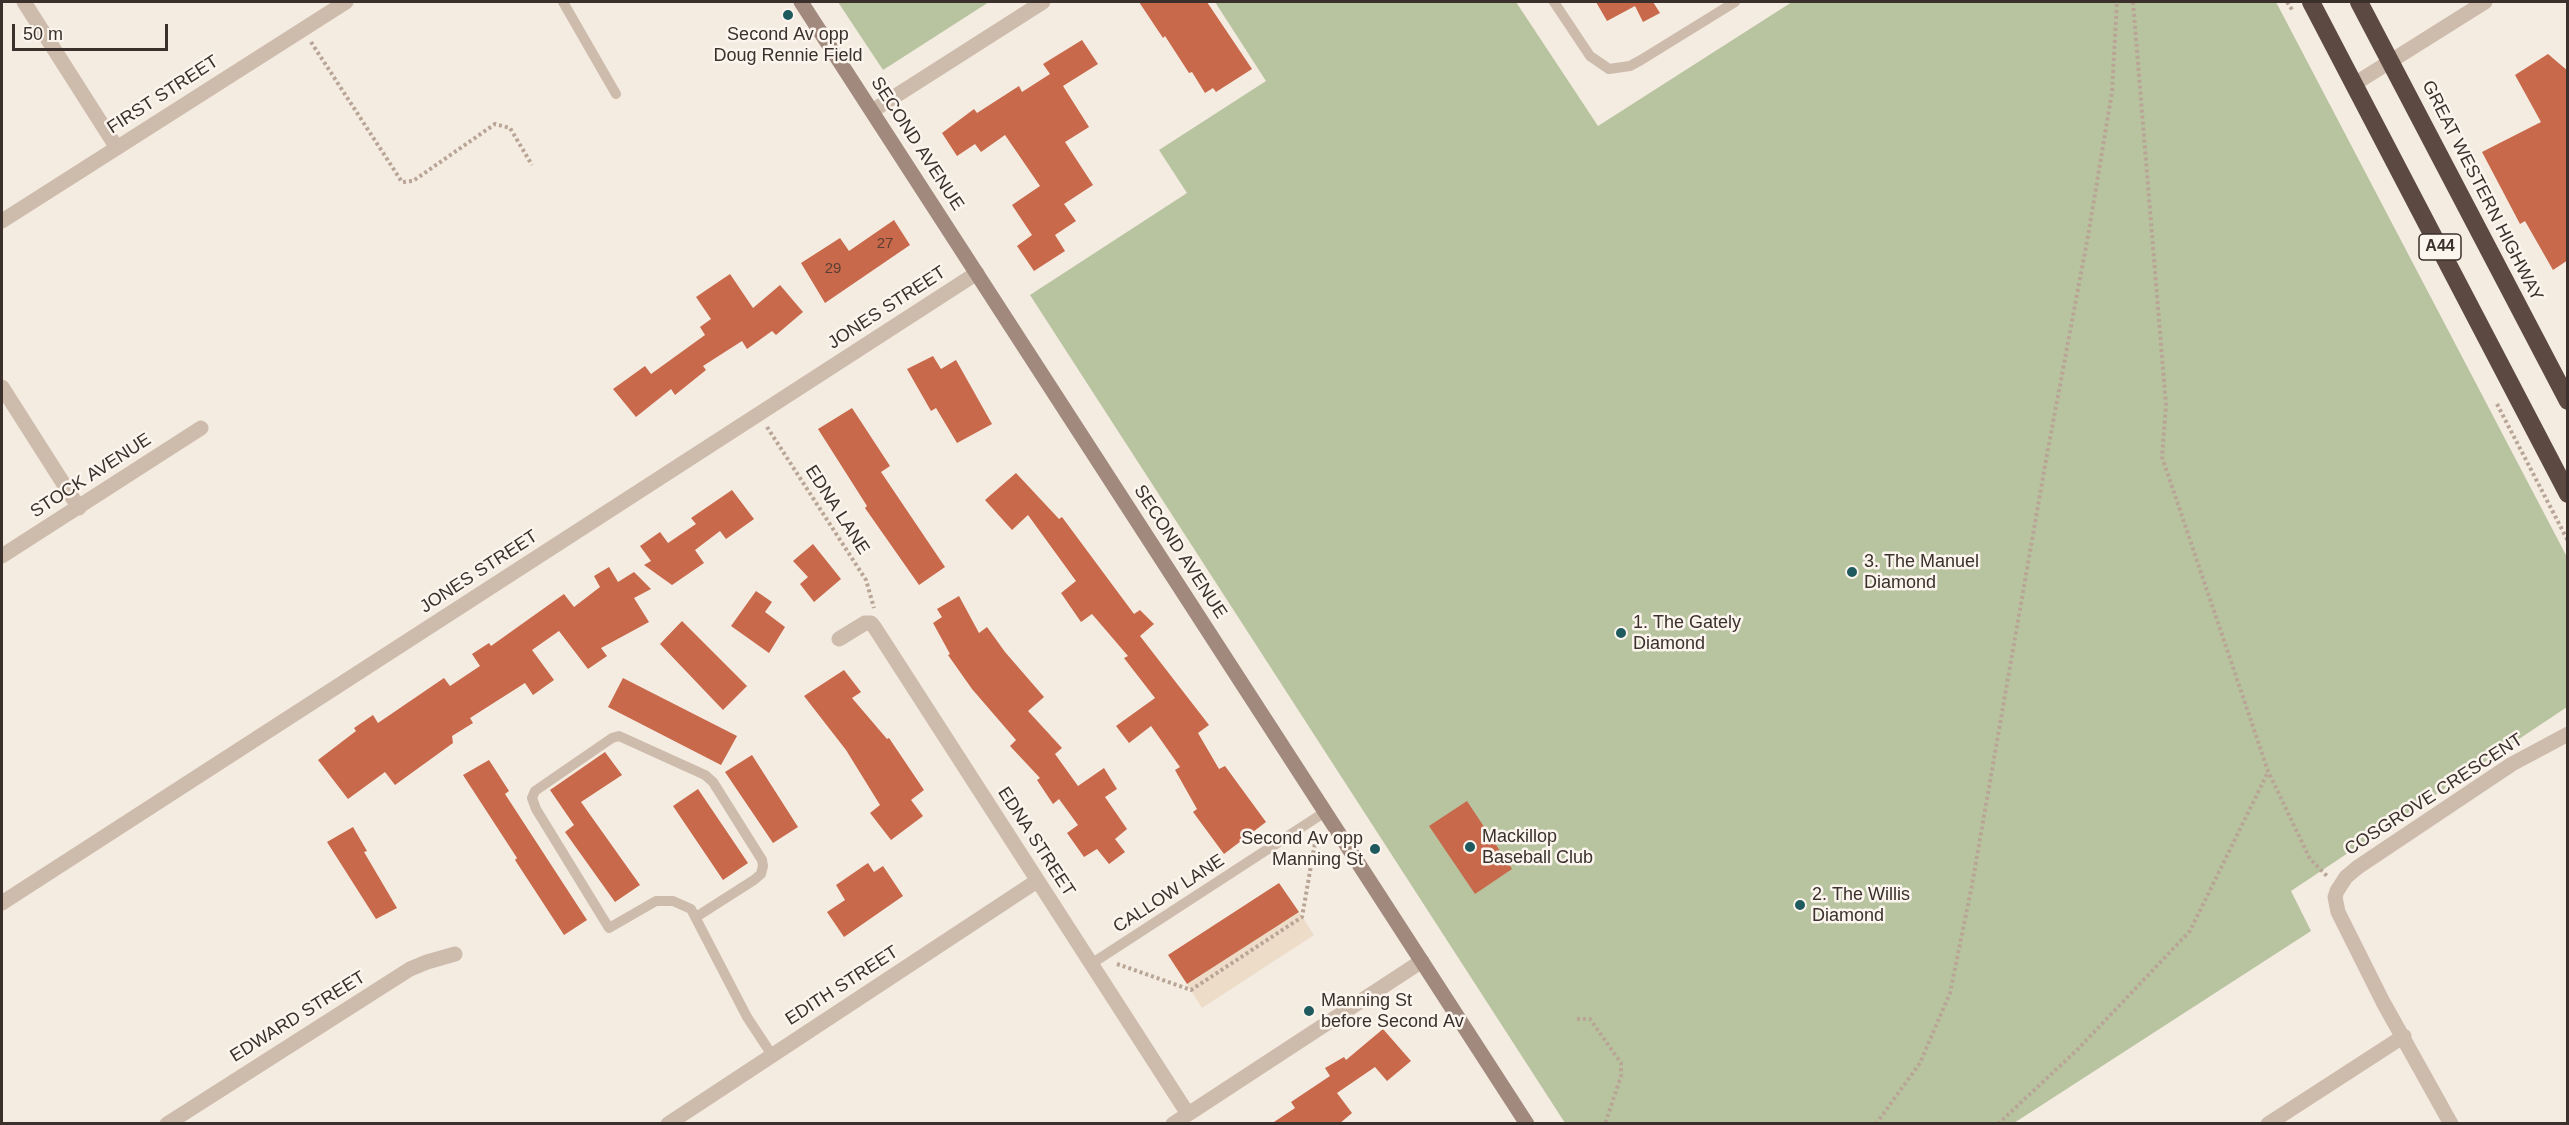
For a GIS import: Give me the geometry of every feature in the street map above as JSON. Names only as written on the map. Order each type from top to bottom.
[{"type":"highway","name":"A44","points":[[2311,2],[2356,84],[2568,494]]},
{"type":"highway","name":"GREAT WESTERN HIGHWAY","points":[[2359,2],[2568,401]]},
{"type":"street","points":[[24,2],[117,148]]},
{"type":"street","name":"FIRST STREET","points":[[2,221],[346,2]]},
{"type":"street","name":"SECOND AVENUE","points":[[801,2],[1527,1124]]},
{"type":"street","points":[[872,111],[1043,2]]},
{"type":"street","points":[[2356,84],[2485,2]]},
{"type":"street","name":"JONES STREET","points":[[2,903],[977,273]]},
{"type":"street","points":[[2,387],[79,508]]},
{"type":"street","name":"STOCK AVENUE","points":[[2,556],[201,429]]},
{"type":"street","points":[[839,639],[866,623],[871,623],[875,628]]},
{"type":"street","name":"EDNA STREET","points":[[875,628],[1188,1114]]},
{"type":"street","name":"COSGROVE CRESCENT","points":[[2451,1124],[2383,1002],[2338,912],[2335,897],[2339,886],[2358,867],[2502,771],[2568,734]]},
{"type":"street","name":"EDITH STREET","points":[[668,1124],[1036,881]]},
{"type":"street","name":"EDWARD STREET","points":[[167,1124],[411,969],[455,954]]},
{"type":"street","points":[[1173,1124],[1422,961]]},
{"type":"street","points":[[2268,1124],[2404,1036]]},
{"type":"lane","points":[[563,2],[616,94]]},
{"type":"lane","points":[[1554,2],[1590,56],[1609,69],[1630,66],[1735,2]]},
{"type":"lane","points":[[696,917],[754,880],[763,866],[762,860],[709,778],[619,736],[612,738],[535,792],[532,798],[536,809],[609,928],[642,907],[662,899],[691,909],[747,1017],[772,1055]]},
{"type":"lane","name":"CALLOW LANE","points":[[1091,964],[1325,812]]},
{"type":"path","points":[[1876,1124],[1920,1064],[1950,993],[1974,874],[2046,460],[2090,225],[2112,92],[2117,2]]},
{"type":"path","points":[[2133,2],[2166,405],[2162,457],[2268,771],[2310,859],[2329,878]]},
{"type":"path","points":[[303,29],[402,182],[414,181],[495,124],[510,128],[532,165]]},
{"type":"path","name":"EDNA LANE","points":[[758,414],[866,580],[874,608],[875,628]]},
{"type":"path","points":[[1998,1124],[2078,1049],[2190,931],[2268,771]]},
{"type":"path","points":[[1106,953],[1112,962],[1191,990],[1302,917],[1315,843]]},
{"type":"path","points":[[1576,1019],[1590,1019],[1621,1063],[1621,1076],[1605,1124]]},
{"type":"green space","points":[[838,2],[989,2],[883,70]]},
{"type":"green space","points":[[1215,2],[1516,2],[1598,126],[1792,2],[2276,2],[2567,557],[2567,707],[2291,891],[2311,931],[2014,1123],[1565,1123],[1030,295],[1187,193],[1159,150],[1266,81]]},
{"type":"shaded area","points":[[1299,912],[1314,935],[1202,1008],[1187,984]]},
{"type":"building","points":[[1139,2],[1207,2],[1252,69],[1216,92],[1213,88],[1205,93],[1192,72],[1189,73]]},
{"type":"building","points":[[1596,2],[1653,2],[1660,13],[1643,22],[1635,6],[1607,21]]},
{"type":"building","points":[[1082,40],[1098,64],[1063,86],[1089,127],[1065,142],[1093,185],[1064,204],[1076,221],[1055,235],[1065,251],[1034,271],[1017,246],[1032,235],[1012,205],[1040,186],[1005,135],[981,152],[975,144],[957,156],[942,133],[974,109],[977,113],[1019,86],[1022,92],[1050,74],[1043,64]]},
{"type":"building","points":[[2548,54],[2568,71],[2568,260],[2553,270],[2525,221],[2520,224],[2482,152],[2541,122],[2515,75]]},
{"type":"building","points":[[894,220],[910,245],[825,303],[801,263],[840,238],[849,251]]},
{"type":"building","points":[[730,274],[753,308],[780,285],[803,312],[776,335],[772,331],[747,349],[742,341],[703,366],[706,370],[675,395],[671,389],[636,417],[613,389],[645,366],[651,374],[705,335],[700,327],[711,319],[696,297]]},
{"type":"building","points":[[933,356],[941,369],[956,360],[992,424],[957,443],[936,408],[931,411],[907,369]]},
{"type":"building","points":[[852,408],[890,466],[881,472],[945,567],[919,585],[865,508],[867,506],[818,429]]},
{"type":"building","points":[[1016,473],[1059,519],[1062,517],[1134,614],[1140,610],[1154,624],[1140,636],[1209,725],[1198,733],[1219,769],[1225,766],[1266,822],[1224,854],[1193,812],[1197,809],[1175,770],[1180,767],[1151,726],[1129,743],[1116,726],[1155,698],[1124,658],[1128,656],[1092,614],[1081,622],[1061,593],[1076,581],[1028,515],[1012,530],[985,500]]},
{"type":"building","points":[[732,490],[754,519],[726,539],[720,531],[695,550],[704,563],[672,585],[644,565],[651,561],[640,546],[660,532],[668,543],[696,524],[691,518]]},
{"type":"building","points":[[813,544],[841,579],[814,602],[800,584],[808,577],[793,561]]},
{"type":"building","points":[[609,567],[618,582],[634,572],[651,589],[634,598],[649,622],[601,648],[607,656],[588,669],[559,631],[532,650],[554,680],[533,695],[525,683],[470,718],[473,723],[452,736],[453,743],[395,785],[385,772],[348,799],[318,760],[356,731],[354,728],[373,715],[378,723],[444,678],[450,686],[480,666],[472,654],[489,643],[491,646],[564,594],[574,607],[600,587],[594,576]]},
{"type":"building","points":[[756,591],[772,602],[765,612],[785,627],[769,653],[731,626]]},
{"type":"building","points":[[959,596],[979,633],[987,627],[1005,652],[1044,697],[1028,711],[1062,748],[1055,754],[1078,786],[1104,768],[1117,789],[1105,797],[1127,829],[1115,839],[1125,852],[1109,864],[1097,849],[1084,857],[1067,833],[1078,825],[1059,799],[1053,804],[1037,780],[1040,778],[1010,746],[1016,740],[972,689],[948,655],[950,654],[933,623],[942,617],[937,609]]},
{"type":"building","points":[[682,621],[747,686],[723,710],[660,644]]},
{"type":"building","points":[[844,670],[861,692],[852,698],[887,739],[889,738],[924,790],[911,800],[923,816],[891,840],[870,813],[880,805],[846,750],[804,696]]},
{"type":"building","points":[[623,678],[737,736],[721,765],[608,707]]},
{"type":"building","points":[[605,752],[622,775],[581,802],[640,885],[615,902],[565,832],[574,825],[550,790]]},
{"type":"building","points":[[752,755],[798,827],[773,843],[725,772]]},
{"type":"building","points":[[489,760],[509,791],[505,794],[587,920],[564,935],[463,775]]},
{"type":"building","points":[[698,789],[748,863],[723,880],[673,806]]},
{"type":"building","points":[[1467,801],[1512,869],[1475,894],[1429,826]]},
{"type":"building","points":[[353,827],[367,851],[364,852],[397,908],[376,919],[327,842]]},
{"type":"building","points":[[868,863],[874,872],[883,866],[903,896],[844,937],[827,912],[845,900],[836,885]]},
{"type":"building","points":[[1279,883],[1299,912],[1187,984],[1168,955]]},
{"type":"building","points":[[1383,1029],[1411,1061],[1387,1081],[1375,1067],[1337,1093],[1352,1113],[1339,1124],[1271,1124],[1295,1108],[1291,1102],[1330,1076],[1325,1068],[1344,1057],[1346,1060]]},
{"type":"place","name":"Second Av opp Doug Rennie Field","points":[[788,15]]},
{"type":"place","name":"3. The Manuel Diamond","points":[[1852,572]]},
{"type":"place","name":"1. The Gately Diamond","points":[[1621,633]]},
{"type":"place","name":"Mackillop Baseball Club","points":[[1470,847]]},
{"type":"place","name":"Second Av opp Manning St","points":[[1375,849]]},
{"type":"place","name":"2. The Willis Diamond","points":[[1800,905]]},
{"type":"place","name":"Manning St before Second Av","points":[[1309,1011]]}]
